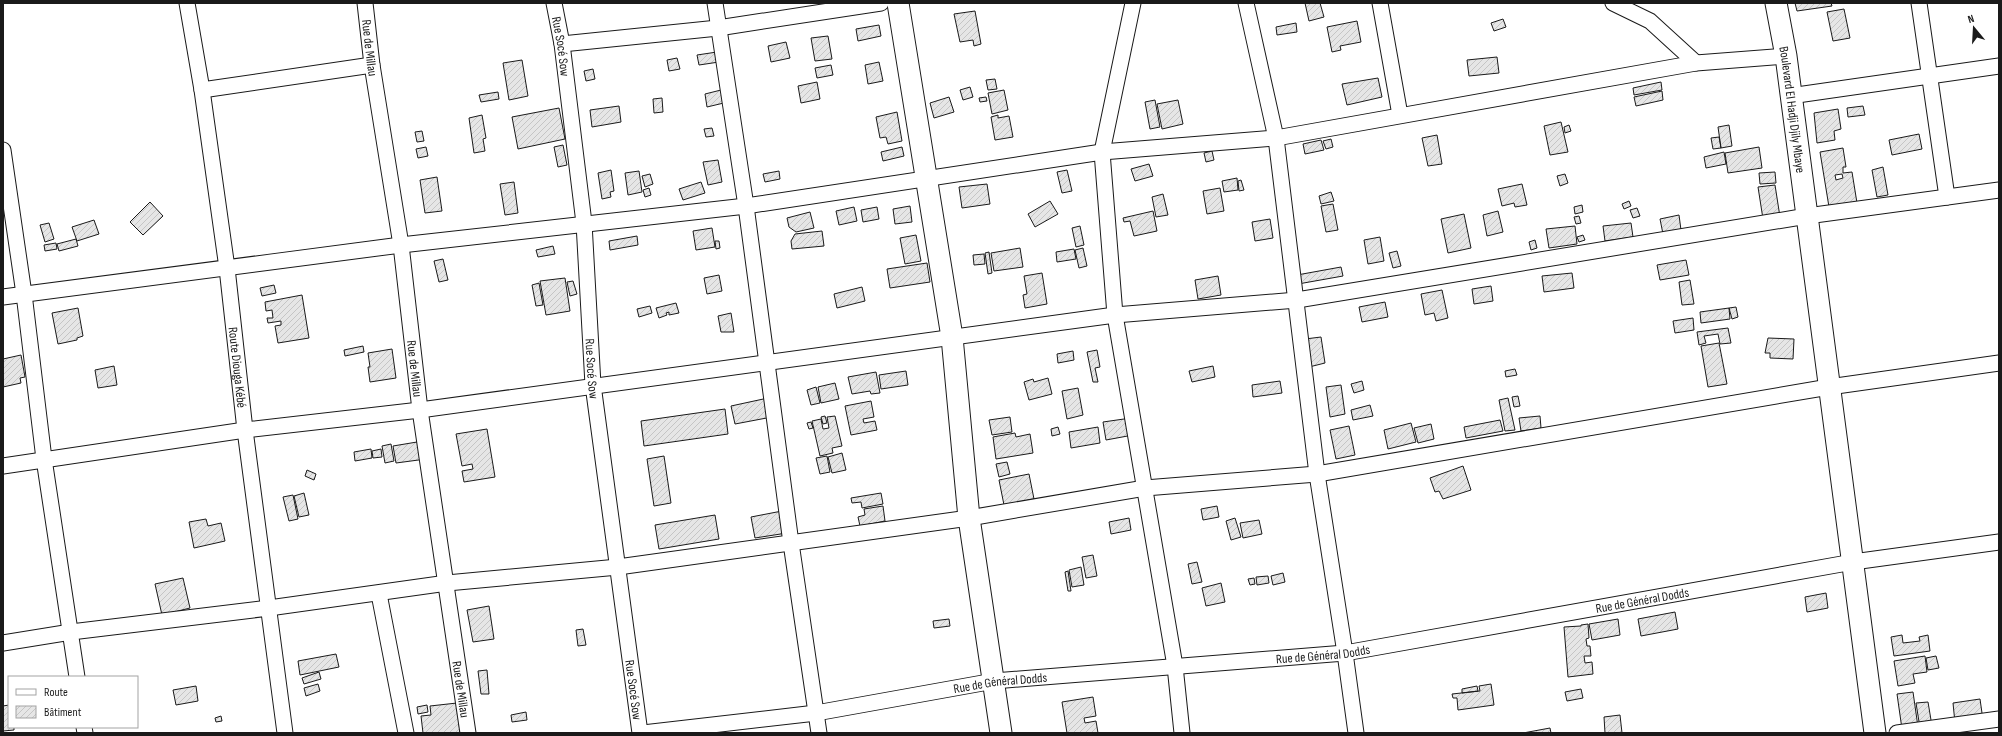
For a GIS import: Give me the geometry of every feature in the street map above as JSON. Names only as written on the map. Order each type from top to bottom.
[{"type":"street","name":"Route Diouga Kébé","points":[[187,3],[202,90],[227,268],[245,430],[285,733]]},
{"type":"street","name":"Rue de Millau","points":[[365,3],[372,65],[401,245],[420,410],[447,583],[468,733]]},
{"type":"street","name":"Rue Socé Sow","points":[[554,3],[562,44],[584,223],[593,385],[642,733]]},
{"type":"street","points":[[715,3],[746,206],[791,543],[819,733]]},
{"type":"street","points":[[562,44],[718,28],[881,3]]},
{"type":"street","points":[[898,3],[952,337],[969,518],[1001,733]]},
{"type":"street","points":[[1133,3],[1102,152],[1115,315],[1174,666],[1182,733]]},
{"type":"street","points":[[1246,3],[1276,138],[1297,300],[1317,474],[1346,653],[1356,733]]},
{"type":"street","points":[[1380,3],[1400,115]]},
{"type":"street","points":[[1613,3],[1650,21],[1696,63]]},
{"type":"street","name":"Boulevard El Hadji Djily Mbaye","points":[[1776,3],[1786,56],[1790,96],[1853,562],[1874,733]]},
{"type":"street","points":[[1919,3],[1947,197]]},
{"type":"street","points":[[3,297],[401,245],[584,223],[746,206],[1102,152],[1276,138],[1696,63],[1786,56]]},
{"type":"street","points":[[202,90],[372,65]]},
{"type":"street","points":[[1790,96],[1999,66]]},
{"type":"street","points":[[3,150],[24,294],[44,460],[77,676]]},
{"type":"street","points":[[3,466],[245,430],[420,410],[593,385],[1115,315],[1297,300],[1807,216],[1999,190]]},
{"type":"street","points":[[3,643],[71,632],[379,594],[447,583],[618,567],[969,518],[1145,488],[1317,474],[1829,387],[1999,363]]},
{"type":"street","name":"Rue de Général Dodds","points":[[642,733],[816,714],[994,681],[1346,653],[1853,562],[1999,542]]},
{"type":"street","points":[[379,594],[406,733]]},
{"type":"street","points":[[1897,733],[1999,719]]},
{"type":"building","points":[[1305,3],[1320,3],[1324,17],[1309,21]]},
{"type":"building","points":[[1795,3],[1831,3],[1832,6],[1797,11]]},
{"type":"building","points":[[1844,9],[1850,38],[1833,41],[1827,12]]},
{"type":"building","points":[[975,11],[981,44],[974,46],[973,40],[960,42],[954,14]]},
{"type":"building","points":[[1503,19],[1506,27],[1494,31],[1491,23]]},
{"type":"building","points":[[1357,21],[1361,42],[1340,46],[1341,50],[1332,52],[1327,27]]},
{"type":"building","points":[[1296,23],[1297,32],[1277,35],[1276,27]]},
{"type":"building","points":[[879,25],[881,36],[858,41],[856,29]]},
{"type":"building","points":[[828,36],[832,59],[815,61],[811,38]]},
{"type":"building","points":[[786,42],[790,58],[771,62],[768,46]]},
{"type":"building","points":[[717,52],[719,62],[699,65],[697,55]]},
{"type":"building","points":[[1497,57],[1499,73],[1469,76],[1467,60]]},
{"type":"building","points":[[677,58],[680,69],[669,71],[667,60]]},
{"type":"building","points":[[522,60],[528,96],[509,100],[503,63]]},
{"type":"building","points":[[879,62],[883,81],[868,84],[865,65]]},
{"type":"building","points":[[831,65],[833,75],[817,78],[815,68]]},
{"type":"building","points":[[593,69],[595,79],[586,81],[584,71]]},
{"type":"building","points":[[1378,78],[1382,97],[1347,105],[1342,84]]},
{"type":"building","points":[[995,79],[997,89],[988,90],[986,80]]},
{"type":"building","points":[[817,82],[820,99],[801,103],[798,86]]},
{"type":"building","points":[[1661,82],[1662,90],[1634,95],[1633,88]]},
{"type":"building","points":[[970,87],[973,97],[963,100],[960,90]]},
{"type":"building","points":[[725,89],[728,102],[707,107],[705,94]]},
{"type":"building","points":[[1004,90],[1008,110],[992,114],[988,93]]},
{"type":"building","points":[[1662,91],[1663,100],[1636,106],[1634,97]]},
{"type":"building","points":[[498,92],[499,99],[481,102],[479,95]]},
{"type":"building","points":[[949,97],[954,112],[934,118],[930,103]]},
{"type":"building","points":[[986,97],[987,101],[980,102],[979,98]]},
{"type":"building","points":[[662,98],[663,112],[654,113],[653,99]]},
{"type":"building","points":[[1155,100],[1160,127],[1150,129],[1145,102]]},
{"type":"building","points":[[1178,100],[1183,124],[1162,129],[1157,104]]},
{"type":"building","points":[[619,106],[621,122],[592,127],[590,110]]},
{"type":"building","points":[[1863,106],[1865,115],[1848,117],[1847,108]]},
{"type":"building","points":[[559,108],[565,139],[518,149],[512,117]]},
{"type":"building","points":[[1838,109],[1841,129],[1834,131],[1835,140],[1817,143],[1814,113]]},
{"type":"building","points":[[897,112],[902,141],[888,144],[886,137],[880,138],[876,117]]},
{"type":"building","points":[[482,115],[486,138],[483,139],[485,151],[474,153],[469,118]]},
{"type":"building","points":[[998,115],[998,118],[1009,116],[1013,137],[995,140],[991,117]]},
{"type":"building","points":[[1561,122],[1568,152],[1550,155],[1544,126]]},
{"type":"building","points":[[1569,125],[1571,131],[1565,133],[1564,127]]},
{"type":"building","points":[[1729,125],[1732,146],[1721,148],[1718,127]]},
{"type":"building","points":[[712,128],[714,136],[706,137],[704,129]]},
{"type":"building","points":[[422,131],[424,141],[417,142],[415,132]]},
{"type":"building","points":[[1919,134],[1922,149],[1892,155],[1889,140]]},
{"type":"building","points":[[1437,135],[1442,164],[1428,166],[1422,138]]},
{"type":"building","points":[[1719,137],[1721,148],[1713,149],[1711,138]]},
{"type":"building","points":[[1331,139],[1333,147],[1326,149],[1323,141]]},
{"type":"building","points":[[1321,140],[1324,150],[1305,154],[1303,144]]},
{"type":"building","points":[[563,145],[567,165],[558,167],[554,147]]},
{"type":"building","points":[[426,147],[428,156],[418,158],[416,149]]},
{"type":"building","points":[[902,147],[904,156],[883,161],[881,152]]},
{"type":"building","points":[[1759,147],[1762,168],[1728,173],[1725,153]]},
{"type":"building","points":[[1843,148],[1846,167],[1843,167],[1843,173],[1852,172],[1857,203],[1829,207],[1820,152]],"holes":[[[1842,174],[1843,178],[1836,180],[1835,175]]]},
{"type":"building","points":[[1212,151],[1214,160],[1206,162],[1204,153]]},
{"type":"building","points":[[1724,152],[1726,164],[1706,168],[1704,157]]},
{"type":"building","points":[[718,160],[722,182],[708,185],[703,162]]},
{"type":"building","points":[[1149,164],[1153,176],[1135,181],[1131,169]]},
{"type":"building","points":[[1883,167],[1888,195],[1877,197],[1872,170]]},
{"type":"building","points":[[611,170],[614,191],[610,192],[611,197],[602,199],[598,173]]},
{"type":"building","points":[[1067,170],[1072,191],[1062,193],[1057,172]]},
{"type":"building","points":[[639,171],[642,192],[628,195],[625,173]]},
{"type":"building","points":[[779,171],[780,179],[765,182],[763,174]]},
{"type":"building","points":[[1775,172],[1776,183],[1760,184],[1759,173]]},
{"type":"building","points":[[650,174],[653,184],[645,187],[642,176]]},
{"type":"building","points":[[1565,174],[1568,183],[1560,186],[1557,176]]},
{"type":"building","points":[[437,177],[442,211],[425,213],[420,180]]},
{"type":"building","points":[[1237,178],[1238,190],[1224,192],[1222,181]]},
{"type":"building","points":[[1241,180],[1244,190],[1239,191],[1238,181]]},
{"type":"building","points":[[514,182],[518,213],[505,215],[500,184]]},
{"type":"building","points":[[701,182],[705,193],[683,200],[679,189]]},
{"type":"building","points":[[987,184],[990,204],[962,208],[959,187]]},
{"type":"building","points":[[1522,184],[1527,205],[1515,207],[1514,203],[1502,206],[1498,189]]},
{"type":"building","points":[[1775,185],[1780,217],[1763,219],[1758,187]]},
{"type":"building","points":[[649,188],[651,195],[645,197],[643,190]]},
{"type":"building","points":[[1220,188],[1224,211],[1207,214],[1203,191]]},
{"type":"building","points":[[1331,192],[1334,201],[1321,204],[1319,196]]},
{"type":"building","points":[[1163,194],[1168,215],[1156,217],[1152,197]]},
{"type":"building","points":[[1050,201],[1058,214],[1035,227],[1028,214]]},
{"type":"building","points":[[1629,201],[1631,206],[1624,209],[1622,204]]},
{"type":"building","points":[[150,202],[163,216],[143,235],[130,222]]},
{"type":"building","points":[[1333,204],[1338,230],[1326,232],[1321,206]]},
{"type":"building","points":[[1582,205],[1583,212],[1575,214],[1574,207]]},
{"type":"building","points":[[910,206],[912,222],[895,224],[893,209]]},
{"type":"building","points":[[854,207],[857,221],[839,225],[836,211]]},
{"type":"building","points":[[877,207],[879,219],[863,222],[861,210]]},
{"type":"building","points":[[1637,208],[1640,216],[1633,218],[1630,210]]},
{"type":"building","points":[[1153,211],[1157,231],[1134,236],[1130,221],[1124,222],[1123,218]]},
{"type":"building","points":[[1498,211],[1503,232],[1487,236],[1483,215]]},
{"type":"building","points":[[810,212],[814,228],[796,232],[789,227],[787,218]]},
{"type":"building","points":[[1464,214],[1471,248],[1448,253],[1441,219]]},
{"type":"building","points":[[1679,215],[1681,230],[1663,234],[1660,219]]},
{"type":"building","points":[[1579,216],[1581,223],[1576,224],[1574,217]]},
{"type":"building","points":[[1270,219],[1273,238],[1255,241],[1252,222]]},
{"type":"building","points":[[94,220],[99,234],[77,241],[72,227]]},
{"type":"building","points":[[49,223],[54,239],[45,242],[40,225]]},
{"type":"building","points":[[1631,223],[1633,237],[1605,241],[1603,226]]},
{"type":"building","points":[[1080,226],[1084,245],[1076,247],[1072,228]]},
{"type":"building","points":[[1575,226],[1577,244],[1549,248],[1546,229]]},
{"type":"building","points":[[712,228],[715,247],[696,250],[693,231]]},
{"type":"building","points":[[822,231],[824,246],[792,249],[791,241],[795,234]]},
{"type":"building","points":[[916,235],[921,261],[905,264],[900,238]]},
{"type":"building","points":[[1583,235],[1585,240],[1579,242],[1577,237]]},
{"type":"building","points":[[637,236],[638,245],[610,250],[609,241]]},
{"type":"building","points":[[1380,237],[1384,261],[1368,264],[1364,240]]},
{"type":"building","points":[[76,239],[78,246],[59,251],[57,244]]},
{"type":"building","points":[[1535,240],[1537,248],[1531,250],[1529,242]]},
{"type":"building","points":[[715,241],[719,241],[720,248],[716,249]]},
{"type":"building","points":[[56,243],[57,249],[45,251],[44,245]]},
{"type":"building","points":[[553,246],[555,254],[538,257],[536,250]]},
{"type":"building","points":[[1020,248],[1023,267],[994,271],[991,253]]},
{"type":"building","points":[[1083,248],[1087,266],[1079,268],[1075,250]]},
{"type":"building","points":[[1074,249],[1076,259],[1057,262],[1056,252]]},
{"type":"building","points":[[1397,251],[1401,266],[1393,268],[1389,253]]},
{"type":"building","points":[[989,252],[992,273],[988,274],[985,253]]},
{"type":"building","points":[[984,254],[985,264],[974,265],[973,255]]},
{"type":"building","points":[[443,259],[448,280],[439,282],[434,261]]},
{"type":"building","points":[[1686,260],[1689,275],[1660,280],[1657,265]]},
{"type":"building","points":[[927,263],[930,282],[890,288],[887,269]]},
{"type":"building","points":[[1341,267],[1343,276],[1298,284],[1297,275]]},
{"type":"building","points":[[1042,273],[1047,304],[1025,308],[1023,295],[1027,294],[1024,276]]},
{"type":"building","points":[[1572,273],[1574,288],[1544,292],[1542,276]]},
{"type":"building","points":[[719,275],[722,291],[707,294],[704,278]]},
{"type":"building","points":[[1218,276],[1221,295],[1198,299],[1195,280]]},
{"type":"building","points":[[565,278],[570,311],[546,315],[540,281]]},
{"type":"building","points":[[1690,280],[1694,304],[1682,305],[1679,282]]},
{"type":"building","points":[[573,281],[577,294],[570,296],[567,282]]},
{"type":"building","points":[[539,283],[543,305],[536,306],[532,285]]},
{"type":"building","points":[[274,285],[276,293],[262,296],[260,288]]},
{"type":"building","points":[[1491,286],[1493,301],[1474,304],[1472,289]]},
{"type":"building","points":[[862,287],[865,301],[837,308],[834,294]]},
{"type":"building","points":[[1442,290],[1448,318],[1436,321],[1434,313],[1425,315],[1421,294]]},
{"type":"building","points":[[302,295],[309,338],[278,343],[275,326],[281,325],[281,321],[268,323],[267,318],[273,318],[272,310],[266,311],[265,302]]},
{"type":"building","points":[[1385,302],[1388,317],[1362,322],[1359,307]]},
{"type":"building","points":[[676,303],[679,313],[669,315],[669,312],[666,313],[667,315],[659,318],[656,308]]},
{"type":"building","points":[[650,306],[652,313],[639,317],[637,309]]},
{"type":"building","points":[[1736,307],[1738,317],[1732,319],[1729,308]]},
{"type":"building","points":[[78,308],[83,336],[77,338],[77,340],[58,344],[52,313]]},
{"type":"building","points":[[1729,308],[1730,319],[1701,323],[1700,312]]},
{"type":"building","points":[[731,313],[734,332],[721,332],[718,316]]},
{"type":"building","points":[[1693,318],[1694,330],[1675,333],[1673,321]]},
{"type":"building","points":[[1728,328],[1731,343],[1720,344],[1718,334],[1704,336],[1706,343],[1699,345],[1697,332]]},
{"type":"building","points":[[1321,337],[1325,363],[1309,367],[1305,339]]},
{"type":"building","points":[[1768,338],[1794,339],[1793,359],[1770,358],[1770,353],[1765,353]]},
{"type":"building","points":[[1719,343],[1727,384],[1708,387],[1701,346]]},
{"type":"building","points":[[363,346],[364,352],[345,356],[344,350]]},
{"type":"building","points":[[392,349],[396,378],[370,382],[368,353]]},
{"type":"building","points":[[1097,350],[1100,367],[1095,368],[1098,382],[1093,382],[1087,352]]},
{"type":"building","points":[[1073,351],[1074,360],[1058,363],[1057,354]]},
{"type":"building","points":[[21,355],[25,377],[20,378],[21,383],[3,387],[3,359]]},
{"type":"building","points":[[114,366],[117,385],[98,388],[95,370]]},
{"type":"building","points":[[1213,366],[1215,377],[1192,382],[1189,371]]},
{"type":"building","points":[[1515,369],[1517,375],[1506,377],[1505,371]]},
{"type":"building","points":[[906,371],[908,385],[881,389],[879,375]]},
{"type":"building","points":[[876,372],[880,393],[871,394],[870,391],[852,394],[848,377]]},
{"type":"building","points":[[1048,378],[1052,394],[1029,400],[1024,382],[1033,379],[1034,382]]},
{"type":"building","points":[[1280,381],[1282,393],[1253,397],[1252,385]]},
{"type":"building","points":[[1362,381],[1364,390],[1354,393],[1351,384]]},
{"type":"building","points":[[835,383],[839,399],[821,403],[818,387]]},
{"type":"building","points":[[1341,385],[1345,414],[1330,417],[1326,387]]},
{"type":"building","points":[[816,387],[820,403],[811,405],[807,390]]},
{"type":"building","points":[[1078,388],[1083,415],[1067,419],[1062,391]]},
{"type":"building","points":[[1518,396],[1520,406],[1514,407],[1512,397]]},
{"type":"building","points":[[768,398],[772,417],[735,424],[731,406]]},
{"type":"building","points":[[1508,398],[1515,430],[1505,431],[1499,400]]},
{"type":"building","points":[[871,401],[874,417],[863,419],[864,423],[875,421],[877,430],[851,435],[845,406]]},
{"type":"building","points":[[1370,405],[1373,416],[1353,420],[1351,410]]},
{"type":"building","points":[[725,409],[728,434],[644,446],[641,421]]},
{"type":"building","points":[[825,416],[827,423],[823,424],[821,417]]},
{"type":"building","points":[[835,416],[842,446],[832,448],[833,453],[820,456],[812,421],[821,419],[823,429],[829,428],[827,417]]},
{"type":"building","points":[[1540,416],[1541,428],[1521,431],[1519,418]]},
{"type":"building","points":[[1010,417],[1012,432],[992,435],[989,420]]},
{"type":"building","points":[[1131,418],[1133,435],[1106,440],[1103,422]]},
{"type":"building","points":[[1500,420],[1503,431],[1466,438],[1464,427]]},
{"type":"building","points":[[811,422],[813,428],[809,429],[807,423]]},
{"type":"building","points":[[1411,423],[1416,442],[1388,449],[1384,430]]},
{"type":"building","points":[[1431,424],[1434,439],[1418,443],[1414,428]]},
{"type":"building","points":[[1349,426],[1355,455],[1336,459],[1330,430]]},
{"type":"building","points":[[1058,427],[1060,434],[1052,436],[1051,429]]},
{"type":"building","points":[[1098,427],[1100,443],[1071,448],[1069,432]]},
{"type":"building","points":[[487,429],[495,477],[464,482],[462,471],[473,469],[472,464],[462,466],[456,434]]},
{"type":"building","points":[[1015,433],[1016,437],[1030,434],[1033,453],[996,459],[993,437]]},
{"type":"building","points":[[423,441],[426,459],[396,463],[393,446]]},
{"type":"building","points":[[391,444],[394,461],[385,463],[382,446]]},
{"type":"building","points":[[371,449],[372,458],[355,461],[354,452]]},
{"type":"building","points":[[381,449],[382,457],[373,458],[372,451]]},
{"type":"building","points":[[842,453],[846,470],[832,473],[828,457]]},
{"type":"building","points":[[664,456],[671,503],[654,506],[647,459]]},
{"type":"building","points":[[827,456],[830,472],[820,474],[816,458]]},
{"type":"building","points":[[1007,462],[1010,474],[999,477],[996,464]]},
{"type":"building","points":[[1463,466],[1471,490],[1443,499],[1439,491],[1435,492],[1430,478]]},
{"type":"building","points":[[307,470],[316,474],[314,480],[305,476]]},
{"type":"building","points":[[1029,474],[1034,499],[1004,505],[999,480]]},
{"type":"building","points":[[304,493],[309,515],[299,517],[294,496]]},
{"type":"building","points":[[881,493],[883,504],[862,508],[861,502],[852,503],[851,498]]},
{"type":"building","points":[[293,495],[298,519],[289,521],[283,497]]},
{"type":"building","points":[[883,506],[885,521],[860,526],[858,517],[865,515],[864,509]]},
{"type":"building","points":[[1217,506],[1219,517],[1203,520],[1201,509]]},
{"type":"building","points":[[782,511],[787,533],[755,538],[751,517]]},
{"type":"building","points":[[715,515],[719,539],[659,549],[655,525]]},
{"type":"building","points":[[1129,518],[1131,530],[1111,534],[1109,522]]},
{"type":"building","points":[[1235,518],[1241,537],[1231,540],[1226,521]]},
{"type":"building","points":[[206,519],[208,526],[221,523],[225,541],[194,548],[189,522]]},
{"type":"building","points":[[1259,520],[1262,534],[1243,538],[1240,523]]},
{"type":"building","points":[[1093,555],[1097,576],[1086,578],[1082,557]]},
{"type":"building","points":[[1197,562],[1202,582],[1192,584],[1188,564]]},
{"type":"building","points":[[1081,567],[1084,585],[1072,587],[1069,570]]},
{"type":"building","points":[[1068,571],[1071,591],[1068,591],[1065,572]]},
{"type":"building","points":[[1283,573],[1285,582],[1273,585],[1271,576]]},
{"type":"building","points":[[1268,576],[1269,583],[1257,585],[1256,577]]},
{"type":"building","points":[[183,578],[190,608],[162,615],[155,584]]},
{"type":"building","points":[[1254,578],[1255,584],[1250,585],[1248,579]]},
{"type":"building","points":[[1221,583],[1225,602],[1206,606],[1202,588]]},
{"type":"building","points":[[1826,593],[1828,608],[1807,612],[1805,597]]},
{"type":"building","points":[[489,606],[494,639],[473,642],[467,610]]},
{"type":"building","points":[[1675,612],[1678,629],[1641,636],[1638,619]]},
{"type":"building","points":[[949,619],[950,626],[934,628],[933,621]]},
{"type":"building","points":[[1618,619],[1620,635],[1592,640],[1589,624]]},
{"type":"building","points":[[1588,624],[1589,638],[1586,639],[1587,646],[1590,646],[1591,656],[1584,656],[1585,663],[1592,662],[1593,674],[1568,677],[1564,627]]},
{"type":"building","points":[[583,629],[586,645],[578,646],[576,630]]},
{"type":"building","points":[[1902,635],[1903,643],[1920,641],[1919,637],[1928,635],[1930,651],[1894,656],[1891,637]]},
{"type":"building","points":[[336,654],[339,667],[300,675],[298,661]]},
{"type":"building","points":[[1925,656],[1927,672],[1913,674],[1915,683],[1898,686],[1894,661]]},
{"type":"building","points":[[1936,656],[1939,668],[1928,670],[1926,658]]},
{"type":"building","points":[[487,670],[489,694],[481,694],[478,671]]},
{"type":"building","points":[[319,672],[321,679],[304,684],[302,678]]},
{"type":"building","points":[[318,684],[320,691],[306,696],[304,688]]},
{"type":"building","points":[[1491,684],[1494,705],[1458,710],[1457,698],[1453,698],[1452,694],[1480,691],[1479,686]]},
{"type":"building","points":[[196,686],[198,701],[176,705],[173,690]]},
{"type":"building","points":[[1477,686],[1478,691],[1462,693],[1462,689]]},
{"type":"building","points":[[1581,689],[1583,698],[1567,701],[1565,692]]},
{"type":"building","points":[[1913,692],[1918,727],[1902,729],[1897,694]]},
{"type":"building","points":[[1093,697],[1096,716],[1084,718],[1085,723],[1096,721],[1098,733],[1067,733],[1062,702]]},
{"type":"building","points":[[1980,699],[1983,720],[1955,723],[1953,703]]},
{"type":"building","points":[[1928,702],[1932,726],[1920,728],[1916,703]]},
{"type":"building","points":[[457,703],[460,733],[423,733],[421,716],[431,715],[430,706]]},
{"type":"building","points":[[8,705],[8,728],[14,728],[14,730],[3,731],[3,706]]},
{"type":"building","points":[[427,705],[428,712],[418,714],[417,707]]},
{"type":"building","points":[[526,712],[527,720],[512,722],[511,715]]},
{"type":"building","points":[[1620,715],[1622,733],[1605,733],[1604,717]]},
{"type":"building","points":[[221,716],[222,721],[216,722],[215,718]]},
{"type":"building","points":[[1550,728],[1551,733],[1523,733]]}]
